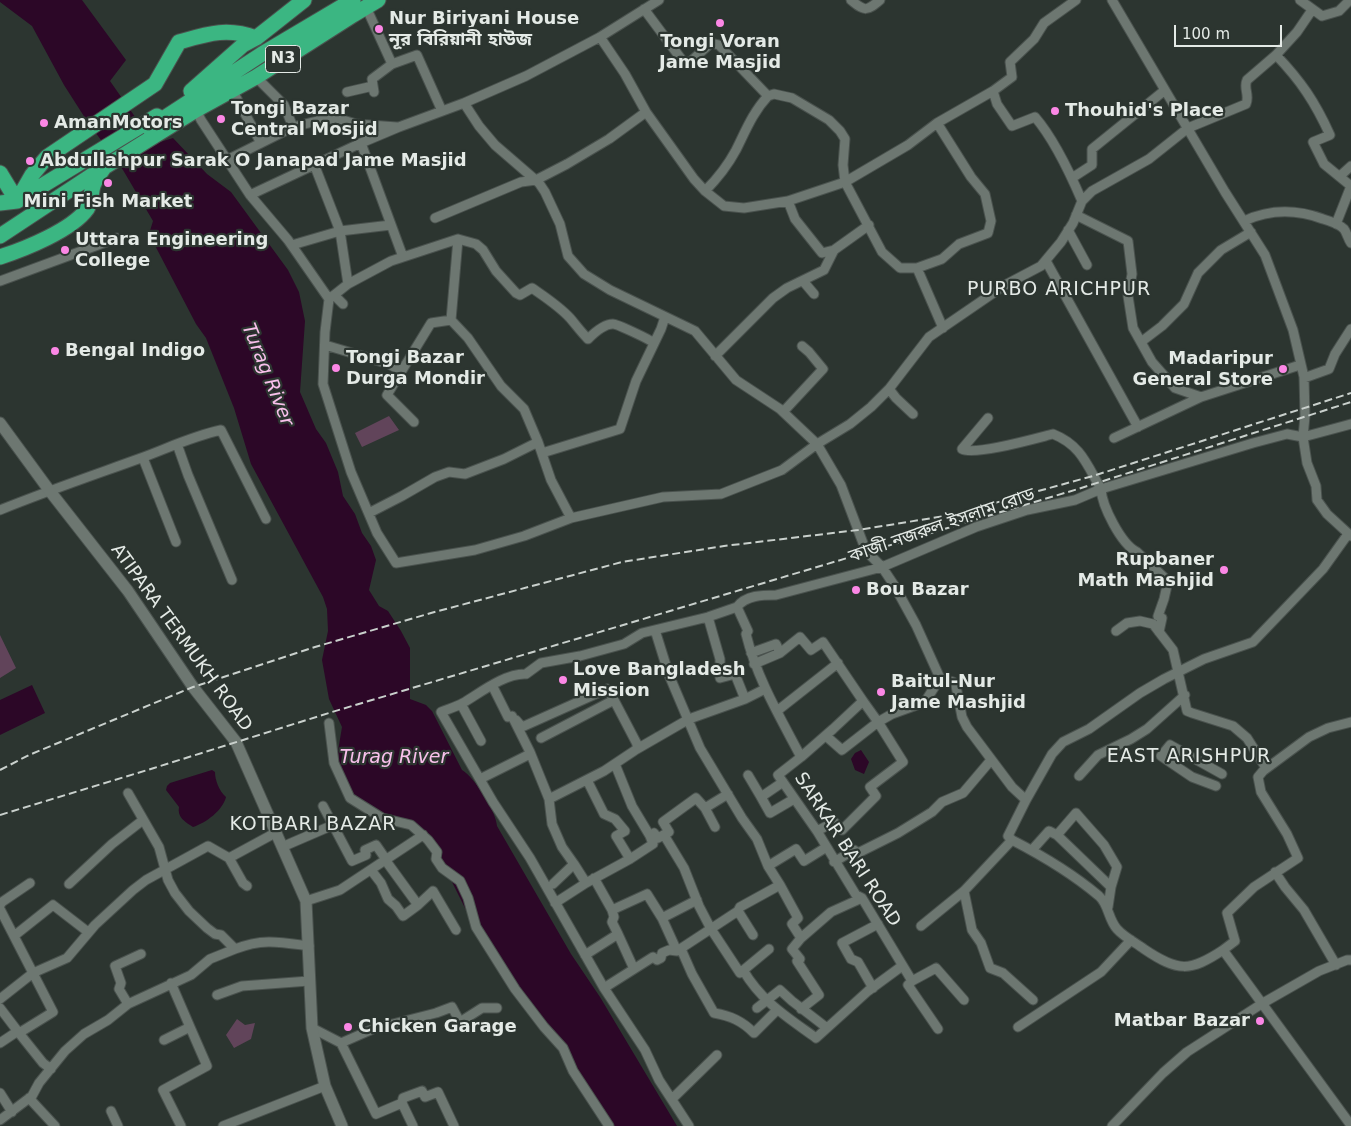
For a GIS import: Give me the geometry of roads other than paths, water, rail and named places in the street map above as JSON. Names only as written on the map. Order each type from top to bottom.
[{"type":"highway","name":"N3","points":[[1,232],[179,102],[244,46],[304,0]]},
{"type":"highway","name":"N3","points":[[18,201],[191,114],[256,77],[353,14],[366,2]]},
{"type":"highway","points":[[0,257],[32,246],[54,234],[88,208],[101,160],[262,54],[366,2]]},
{"type":"highway","points":[[18,201],[32,175],[47,156],[155,84],[178,42],[210,33],[242,32],[256,38]]},
{"type":"highway","points":[[0,174],[18,201]]},
{"type":"highway","points":[[1,200],[18,201]]},
{"type":"main road","name":"ATIPARA TERMUKH ROAD","points":[[0,423],[49,490],[128,591],[193,687],[236,742],[306,901],[312,1028],[325,1086],[342,1126]]},
{"type":"street","points":[[250,195],[361,143],[464,103],[526,76],[600,37],[660,0]]},
{"type":"street","points":[[851,0],[865,10],[870,9],[880,0]]},
{"type":"street","points":[[600,37],[625,74],[646,112],[694,179],[705,191],[724,206],[744,208],[788,201],[845,182],[902,149],[937,123],[993,91],[1012,77],[1010,62],[1034,39],[1044,23],[1076,0]]},
{"type":"street","points":[[1108,907],[1100,897],[1064,870],[1008,836],[1052,754],[1063,742],[1089,729],[1140,693],[1164,679],[1204,659],[1253,642],[1323,568],[1350,535],[1327,514],[1317,500],[1316,486],[1307,463],[1303,437],[1305,416],[1304,378],[1293,330],[1265,255],[1112,0]]},
{"type":"street","points":[[1300,0],[1322,16],[1339,11],[1350,0]]},
{"type":"street","points":[[366,2],[392,64]]},
{"type":"street","points":[[644,9],[682,60],[690,62],[711,43],[719,45],[768,96]]},
{"type":"street","points":[[654,343],[614,324],[603,327],[588,339],[562,310],[532,288],[520,295],[516,293],[496,271],[483,250],[476,244],[458,239],[392,261],[348,284],[332,297],[325,345],[323,384],[351,472],[377,533],[396,563],[475,550],[524,536],[572,518],[663,497],[721,494],[782,470],[817,444],[850,424],[889,389],[929,337],[1005,285],[1036,270],[1046,261],[1061,242],[1082,201],[1092,191],[1149,159],[1188,128],[1246,104],[1248,96],[1245,84],[1247,80],[1276,55],[1297,32],[1312,10]]},
{"type":"street","points":[[347,92],[373,89],[372,80],[392,64],[417,55],[442,111]]},
{"type":"street","points":[[1276,55],[1298,78],[1317,106],[1330,135],[1313,142],[1324,164],[1351,186],[1336,224]]},
{"type":"street","points":[[256,77],[284,105],[293,127]]},
{"type":"street","points":[[232,90],[261,143]]},
{"type":"street","points":[[1072,178],[1092,165],[1092,149],[1165,90]]},
{"type":"street","points":[[993,91],[997,104],[1012,126],[1035,116],[1052,140],[1082,201]]},
{"type":"street","points":[[705,191],[728,163],[760,104],[768,96],[774,94],[792,98],[829,120],[840,131],[844,139],[843,165],[845,182],[882,252],[900,268],[917,268],[942,259],[967,240],[988,233],[991,221],[985,194],[951,148],[937,123]]},
{"type":"street","points":[[464,103],[495,146],[536,180],[545,192],[560,224],[568,256],[584,274],[610,290],[694,331],[736,380],[783,412],[817,444],[841,485],[866,551],[882,567],[916,625],[940,678],[953,682],[956,686],[962,717],[973,737],[1012,787],[1026,800]]},
{"type":"street","points":[[435,218],[521,182],[536,180],[609,139],[646,112]]},
{"type":"street","points":[[191,114],[200,120],[250,195],[332,297],[343,304]]},
{"type":"street","points":[[227,160],[293,127],[317,121],[336,118],[356,124],[399,127]]},
{"type":"street","points":[[361,143],[403,257]]},
{"type":"street","points":[[314,164],[340,231],[348,284]]},
{"type":"street","points":[[1340,176],[1351,166]]},
{"type":"street","points":[[788,201],[795,219],[822,253],[834,250],[869,225]]},
{"type":"street","points":[[1244,221],[1257,215],[1272,212],[1305,213],[1336,224],[1345,230],[1351,243]]},
{"type":"street","points":[[1076,215],[1128,241],[1132,274],[1128,296],[1133,328],[1152,362],[1175,388],[1201,397]]},
{"type":"street","points":[[292,245],[340,231],[391,225]]},
{"type":"street","points":[[1068,230],[1087,265]]},
{"type":"street","points":[[1141,342],[1162,326],[1184,304],[1198,273],[1221,250],[1251,232]]},
{"type":"street","points":[[0,281],[117,238]]},
{"type":"street","points":[[458,239],[451,320],[468,338],[501,386],[524,409],[551,480],[572,518]]},
{"type":"street","points":[[715,356],[773,298],[787,288],[824,270],[834,250]]},
{"type":"street","points":[[1046,261],[1138,427]]},
{"type":"street","points":[[917,268],[943,328]]},
{"type":"street","points":[[803,281],[814,294]]},
{"type":"street","points":[[542,453],[620,429],[636,381],[665,317]]},
{"type":"street","points":[[414,422],[387,395],[431,323],[451,320]]},
{"type":"street","points":[[1304,378],[1329,369],[1335,354],[1351,329]]},
{"type":"street","points":[[325,345],[389,364],[401,371]]},
{"type":"street","points":[[783,412],[824,369],[802,346]]},
{"type":"street","points":[[1114,438],[1201,397],[1300,365]]},
{"type":"street","points":[[889,389],[913,414]]},
{"type":"street","points":[[988,418],[962,448],[966,451],[988,448],[1053,434],[1062,437],[1079,450],[1101,489],[1101,496],[1107,510],[1123,539],[1132,550],[1137,552],[1168,581],[1158,616],[1162,618],[1159,632]]},
{"type":"street","name":"কাজী নজরুল ইসলাম রোড","points":[[738,607],[742,601],[760,595],[776,594],[882,567],[976,527],[1027,510],[1074,500],[1101,489],[1253,443],[1287,434],[1303,437],[1351,424]]},
{"type":"street","points":[[0,510],[49,490],[221,430],[266,519]]},
{"type":"street","points":[[369,513],[435,476],[449,472],[465,474],[504,459],[538,442]]},
{"type":"street","points":[[177,444],[232,580]]},
{"type":"street","points":[[143,458],[176,542]]},
{"type":"street","points":[[689,1126],[659,1080],[645,1050],[604,988],[530,858],[493,802],[441,712],[461,704],[492,685],[519,674],[526,674],[541,662],[580,656],[624,644],[642,633],[708,617],[738,607]]},
{"type":"street","name":"SARKAR BARI ROAD","points":[[738,607],[747,627],[748,631],[746,634],[754,664],[801,757],[778,775],[817,831],[825,848],[856,895],[862,898],[912,981],[908,985],[938,1030]]},
{"type":"street","points":[[708,617],[720,659],[720,678],[734,674],[746,700]]},
{"type":"street","points":[[1116,631],[1127,623],[1140,621],[1153,624],[1173,650],[1188,710],[1233,726],[1247,738],[1266,768]]},
{"type":"street","points":[[656,630],[669,675],[700,748],[742,818],[757,839],[768,866],[798,918],[792,924],[801,938]]},
{"type":"street","points":[[754,664],[780,654],[800,637],[811,650],[823,642],[903,762],[870,787],[876,796],[842,830],[834,822],[817,831]]},
{"type":"street","points":[[751,653],[776,644],[780,654]]},
{"type":"street","points":[[777,711],[838,663]]},
{"type":"street","points":[[826,736],[842,750],[878,722],[892,714],[925,702],[940,678]]},
{"type":"street","points":[[492,685],[508,716],[512,716],[522,727],[607,690],[637,744],[637,748]]},
{"type":"street","points":[[549,799],[615,764],[637,748],[689,719],[746,700],[765,689]]},
{"type":"street","points":[[1079,776],[1098,755],[1147,729],[1185,695]]},
{"type":"street","points":[[541,738],[614,700]]},
{"type":"street","points":[[801,757],[863,701]]},
{"type":"street","points":[[461,704],[481,741]]},
{"type":"street","points":[[512,716],[530,752],[549,799],[552,824],[562,847],[612,910],[614,917],[612,922],[634,969]]},
{"type":"street","points":[[1057,835],[1076,813],[1104,845],[1117,867],[1111,886],[1108,907],[1117,928],[1131,940],[1165,962],[1176,966],[1198,965],[1234,941],[1227,913],[1254,887],[1298,858],[1287,834],[1261,792],[1258,776],[1309,737],[1328,728],[1351,722]]},
{"type":"street","points":[[330,723],[334,763],[350,798],[382,818],[411,826],[423,835],[437,852],[436,859],[442,868],[460,881],[468,898],[476,927],[515,989],[563,1048],[573,1071],[609,1126]]},
{"type":"street","points":[[1216,786],[1192,776],[1161,756],[1170,745],[1222,774]]},
{"type":"street","points":[[480,779],[530,754]]},
{"type":"street","points":[[834,862],[854,850],[858,853],[884,841],[932,812],[942,802],[963,793],[991,760]]},
{"type":"street","points":[[555,903],[590,880],[630,859],[653,844],[632,806],[615,764]]},
{"type":"street","points":[[748,775],[770,813],[794,799]]},
{"type":"street","points":[[587,780],[604,814],[615,818],[625,831],[616,836],[630,859]]},
{"type":"street","points":[[761,796],[783,782]]},
{"type":"street","points":[[128,793],[159,848],[164,870],[175,893],[189,911],[207,928],[215,934],[221,935],[235,949]]},
{"type":"street","points":[[705,808],[728,794]]},
{"type":"street","points":[[650,836],[654,833],[658,838],[669,832],[663,822],[696,798],[705,808],[715,827]]},
{"type":"street","points":[[323,806],[352,861],[366,855],[365,850],[376,844],[418,906]]},
{"type":"street","points":[[68,884],[112,844],[143,820]]},
{"type":"street","points":[[282,847],[333,825]]},
{"type":"street","points":[[1032,850],[1049,831],[1057,835],[1111,886]]},
{"type":"street","points":[[229,858],[275,833]]},
{"type":"street","points":[[306,901],[340,890],[423,835]]},
{"type":"street","points":[[664,835],[684,868],[711,929],[740,973],[769,950]]},
{"type":"street","points":[[921,926],[964,891],[1012,840]]},
{"type":"street","points":[[0,998],[33,973],[67,958],[88,932],[146,880],[208,846],[229,858],[246,886]]},
{"type":"street","points":[[768,866],[796,849],[804,861],[825,848]]},
{"type":"street","points":[[553,884],[574,864]]},
{"type":"street","points":[[371,870],[381,883],[388,899],[403,916],[418,906],[433,890],[456,930]]},
{"type":"street","points":[[1275,872],[1304,910],[1336,965]]},
{"type":"street","points":[[0,904],[30,883]]},
{"type":"street","points":[[604,988],[653,956],[656,960],[661,958],[662,953],[669,950],[679,950],[738,911],[740,907],[780,885]]},
{"type":"street","points":[[964,891],[972,930],[981,943],[990,968],[1003,973],[1033,1000]]},
{"type":"street","points":[[612,910],[647,894],[714,1013],[732,1016],[745,1023],[754,1033],[777,1010]]},
{"type":"street","points":[[801,1009],[819,995],[797,961],[800,959],[792,948],[832,912],[862,898]]},
{"type":"street","points":[[662,918],[697,900]]},
{"type":"street","points":[[14,936],[53,905],[88,932]]},
{"type":"street","points":[[0,909],[53,1012],[0,1043]]},
{"type":"street","points":[[738,911],[753,935]]},
{"type":"street","points":[[872,988],[858,962],[851,959],[842,943],[878,924]]},
{"type":"street","points":[[585,955],[618,934]]},
{"type":"street","points":[[1018,1027],[1102,972],[1131,940]]},
{"type":"street","points":[[0,1120],[29,1098],[65,1051],[84,1034],[108,1020],[128,1004],[190,975],[210,959],[235,949],[257,942],[272,941],[309,946]]},
{"type":"street","points":[[1223,950],[1349,1124]]},
{"type":"street","points":[[128,1004],[119,989],[121,983],[115,966],[141,954]]},
{"type":"street","points":[[1112,1126],[1173,1064],[1209,1038],[1263,1003],[1319,971],[1351,960]]},
{"type":"street","points":[[744,970],[751,984],[766,1001],[816,1038],[872,988],[902,966]]},
{"type":"street","points":[[912,981],[936,968],[964,1000]]},
{"type":"street","points":[[217,995],[242,986],[309,980]]},
{"type":"street","points":[[171,983],[207,1066],[163,1090],[181,1126]]},
{"type":"street","points":[[757,1008],[780,990],[801,1009],[827,1028]]},
{"type":"street","points":[[341,1043],[373,1029],[452,1007],[460,1022],[482,1008],[497,1008]]},
{"type":"street","points":[[0,1008],[43,1063],[51,1069]]},
{"type":"street","points":[[164,1040],[190,1027]]},
{"type":"street","points":[[312,1028],[341,1043],[376,1114],[402,1103]]},
{"type":"street","points":[[672,1099],[717,1055]]},
{"type":"street","points":[[223,1126],[325,1086]]},
{"type":"street","points":[[413,1126],[402,1103],[403,1098],[422,1091],[425,1097],[438,1092],[454,1126]]},
{"type":"street","points":[[0,1093],[12,1112]]},
{"type":"street","points":[[29,1098],[55,1126]]},
{"type":"street","points":[[111,1111],[118,1126]]},
{"type":"water","name":"Turag River","points":[[0,0],[82,0],[126,60],[110,81],[154,144],[173,138],[207,174],[231,192],[288,270],[299,292],[305,321],[300,392],[316,429],[326,443],[338,472],[343,496],[355,514],[362,533],[371,546],[376,560],[369,590],[379,606],[388,611],[410,648],[410,699],[426,705],[432,711],[462,770],[473,780],[484,795],[493,812],[497,826],[571,954],[600,997],[677,1126],[610,1126],[556,1043],[485,948],[443,864],[417,827],[354,803],[342,787],[338,751],[342,727],[329,699],[322,660],[328,631],[327,609],[323,597],[251,464],[234,408],[206,338],[196,324],[149,234],[153,221],[123,170],[87,121],[64,85],[32,26],[0,2]]},
{"type":"water","points":[[32,685],[45,713],[0,735],[0,700]]},
{"type":"water","points":[[861,750],[869,762],[864,774],[855,770],[851,759],[855,753]]},
{"type":"water","points":[[212,770],[215,772],[219,789],[226,797],[221,807],[213,815],[193,827],[180,816],[179,807],[166,790],[167,786],[170,783]]},
{"type":"railway","points":[[0,770],[29,755],[193,687],[315,647],[431,613],[622,562],[724,546],[858,530],[951,515],[1093,476],[1351,393]]},
{"type":"railway","points":[[0,815],[332,712],[1078,489],[1351,402]]},
{"type":"place","name":"Tongi Voran Jame Masjid","points":[[720,23]]},
{"type":"place","name":"Nur Biriyani House নূর বিরিয়ানী হাউজ","points":[[379,29]]},
{"type":"place","name":"Thouhid's Place","points":[[1055,111]]},
{"type":"place","name":"Tongi Bazar Central Mosjid","points":[[221,119]]},
{"type":"place","name":"AmanMotors","points":[[44,123]]},
{"type":"place","name":"Abdullahpur Sarak O Janapad Jame Masjid","points":[[30,161]]},
{"type":"place","name":"Mini Fish Market","points":[[108,183]]},
{"type":"place","name":"Uttara Engineering College","points":[[65,250]]},
{"type":"place","name":"Bengal Indigo","points":[[55,351]]},
{"type":"place","name":"Tongi Bazar Durga Mondir","points":[[336,368]]},
{"type":"place","name":"Madaripur General Store","points":[[1283,369]]},
{"type":"place","name":"Rupbaner Math Mashjid","points":[[1224,570]]},
{"type":"place","name":"Bou Bazar","points":[[856,590]]},
{"type":"place","name":"Love Bangladesh Mission","points":[[563,680]]},
{"type":"place","name":"Baitul-Nur Jame Mashjid","points":[[881,692]]},
{"type":"place","name":"Matbar Bazar","points":[[1260,1021]]},
{"type":"place","name":"Chicken Garage","points":[[348,1027]]},
{"type":"district","name":"PURBO ARICHPUR","points":[[1059,290]]},
{"type":"district","name":"EAST ARISHPUR","points":[[1189,757]]},
{"type":"district","name":"KOTBARI BAZAR","points":[[313,825]]}]
